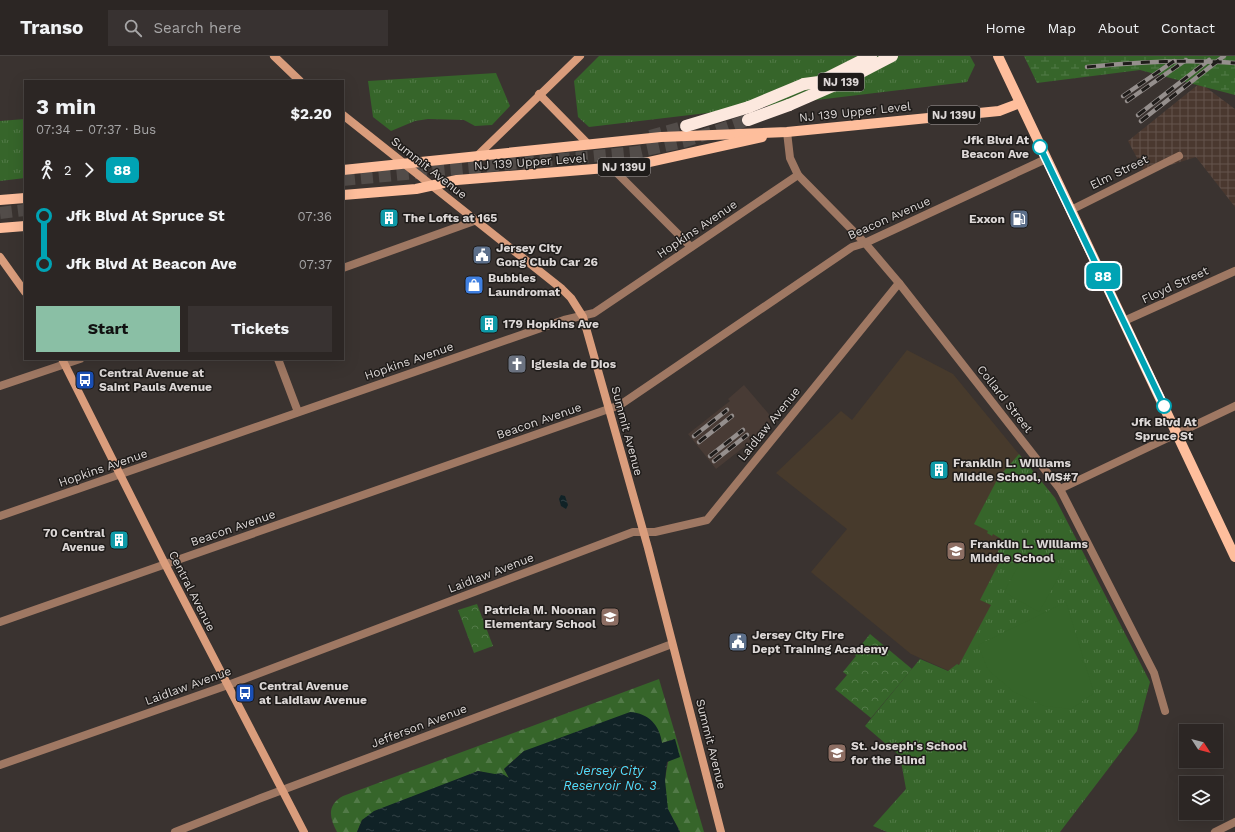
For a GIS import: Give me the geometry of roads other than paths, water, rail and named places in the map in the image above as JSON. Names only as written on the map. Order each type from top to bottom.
[{"type":"highway","name":"NJ 139","points":[[686,126],[749,107],[804,84],[859,56]]},
{"type":"highway","points":[[804,84],[819,82],[871,56]]},
{"type":"highway","name":"NJ 139","points":[[748,120],[789,105],[844,81],[892,56]]},
{"type":"main road","points":[[998,56],[1177,433],[1232,545],[1235,557]]},
{"type":"main road","name":"NJ 139 Upper Level","points":[[344,170],[403,162],[430,162],[695,134],[788,132],[999,111],[1020,103]]},
{"type":"main road","name":"NJ 139 Upper Level","points":[[344,195],[434,186],[457,180],[613,169],[642,165],[788,132]]},
{"type":"main road","points":[[0,200],[24,198]]},
{"type":"main road","points":[[0,228],[24,226]]},
{"type":"street","points":[[274,56],[299,80]]},
{"type":"street","points":[[477,156],[539,94],[580,56]]},
{"type":"street","points":[[539,94],[588,145]]},
{"type":"street","name":"Summit Avenue","points":[[344,116],[562,289],[571,298],[583,317],[643,532],[721,832]]},
{"type":"street","name":"Collard Street","points":[[788,132],[790,158],[798,175],[865,243],[899,283],[1060,489],[1154,673],[1165,711]]},
{"type":"street","name":"Elm Street","points":[[1071,210],[1179,156]]},
{"type":"street","name":"Beacon Avenue","points":[[0,622],[620,405],[852,247],[865,243],[1046,159]]},
{"type":"street","points":[[613,169],[692,247]]},
{"type":"street","name":"Hopkins Avenue","points":[[0,516],[564,320],[583,317],[602,309],[798,175]]},
{"type":"street","points":[[344,268],[477,220]]},
{"type":"street","points":[[0,257],[24,291]]},
{"type":"street","name":"Floyd Street","points":[[1124,321],[1235,271]]},
{"type":"street","name":"Laidlaw Avenue","points":[[0,765],[228,685],[633,532],[655,532],[707,520],[899,283]]},
{"type":"street","points":[[0,386],[63,362],[74,360]]},
{"type":"street","points":[[278,360],[298,412]]},
{"type":"street","name":"Central Avenue","points":[[63,362],[165,564],[304,832]]},
{"type":"street","points":[[1060,489],[1235,406]]},
{"type":"street","name":"Jefferson Avenue","points":[[175,832],[282,790],[672,644]]},
{"type":"street","points":[[1215,832],[1235,822]]},
{"type":"water","points":[[561,495],[565,496],[568,505],[566,509],[561,506],[559,499]]},
{"type":"water","name":"Jersey City Reservoir No. 3","points":[[630,712],[643,715],[648,718],[659,731],[662,743],[675,739],[680,757],[667,762],[665,780],[668,809],[680,832],[357,832],[362,820],[374,811],[478,771],[495,774],[501,773],[509,778],[504,769],[524,751]]},
{"type":"tunnel","points":[[344,180],[637,152],[683,142],[748,120]]},
{"type":"tunnel","points":[[650,136],[686,126]]},
{"type":"tunnel","points":[[0,213],[24,210]]},
{"type":"railway","points":[[1141,121],[1224,56]]},
{"type":"railway","points":[[1127,101],[1186,60]]},
{"type":"railway","points":[[1138,115],[1209,60]]},
{"type":"railway","points":[[1123,96],[1174,61]]},
{"type":"railway","points":[[1087,67],[1161,62],[1198,61],[1235,63]]},
{"type":"railway","points":[[694,436],[727,410]]},
{"type":"railway","points":[[699,442],[732,416]]},
{"type":"railway","points":[[710,456],[743,430]]},
{"type":"railway","points":[[714,461],[747,435]]},
{"type":"place","name":"Jfk Blvd At Beacon Ave","points":[[1040,147]]},
{"type":"place","name":"The Lofts at 165","points":[[389,218]]},
{"type":"place","name":"Exxon","points":[[1019,219]]},
{"type":"place","name":"Jersey City Gong Club Car 26","points":[[482,255]]},
{"type":"place","name":"Bubbles Laundromat","points":[[474,285]]},
{"type":"place","name":"179 Hopkins Ave","points":[[489,324]]},
{"type":"place","name":"Iglesia de Dios","points":[[517,364]]},
{"type":"place","name":"Central Avenue at Saint Pauls Avenue","points":[[85,380]]},
{"type":"place","name":"Jfk Blvd At Spruce St","points":[[1164,406]]},
{"type":"place","name":"Franklin L. Williams Middle School, MS#7","points":[[939,470]]},
{"type":"place","name":"70 Central Avenue","points":[[119,540]]},
{"type":"place","name":"Franklin L. Williams Middle School","points":[[956,551]]},
{"type":"place","name":"Patricia M. Noonan Elementary School","points":[[610,617]]},
{"type":"place","name":"Jersey City Fire Dept Training Academy","points":[[738,642]]},
{"type":"place","name":"Central Avenue at Laidlaw Avenue","points":[[245,693]]},
{"type":"place","name":"St. Joseph's School for the Blind","points":[[837,753]]}]
